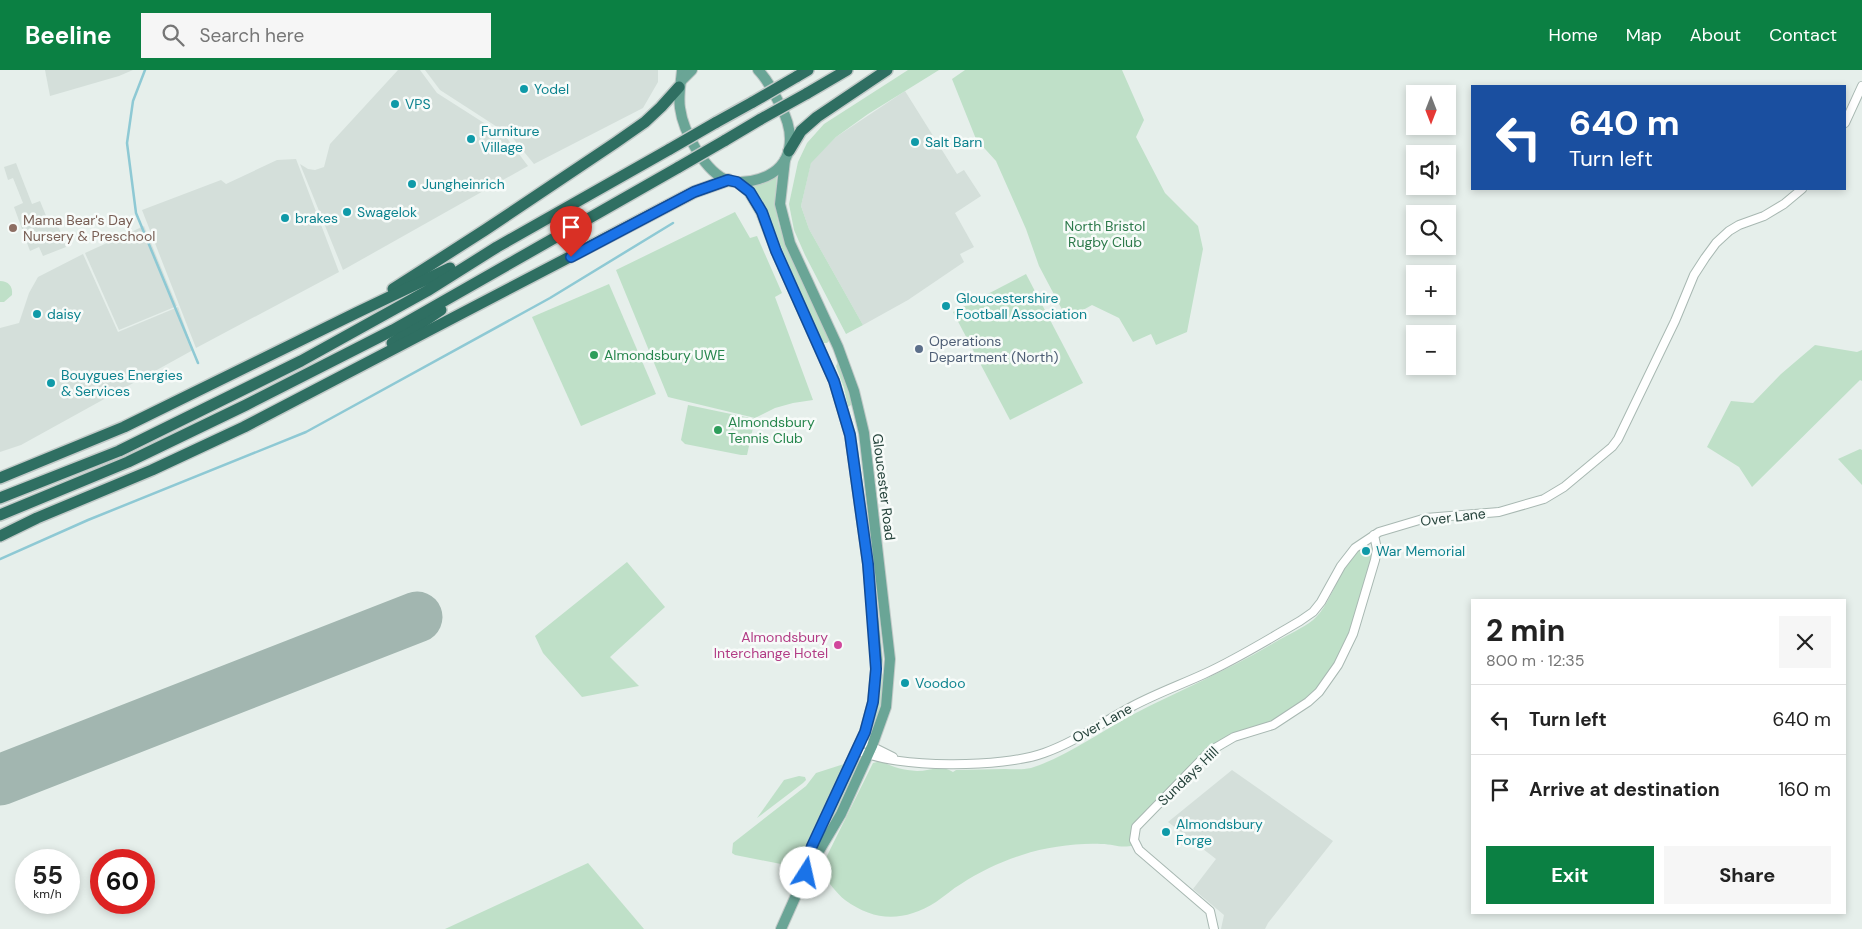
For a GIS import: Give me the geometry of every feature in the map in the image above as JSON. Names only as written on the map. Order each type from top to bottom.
[{"type":"highway","points":[[0,498],[119,451],[300,361],[427,291],[497,247],[808,70]]},
{"type":"highway","points":[[0,515],[128,462],[246,405],[393,330],[847,70]]},
{"type":"highway","points":[[787,156],[801,131],[817,117],[887,70]]},
{"type":"highway","points":[[356,312],[485,230],[645,122],[661,108],[680,84]]},
{"type":"highway","points":[[0,536],[37,518],[152,470],[244,427],[694,192],[733,181]]},
{"type":"highway","points":[[0,478],[124,427],[356,312],[497,247]]},
{"type":"highway","points":[[343,376],[509,265]]},
{"type":"highway","points":[[0,531],[37,518]]},
{"type":"main road","points":[[680,84],[682,70]]},
{"type":"main road","points":[[680,84],[692,70]]},
{"type":"main road","name":"Gloucester Road","points":[[758,70],[767,81],[787,118],[790,128],[780,204],[790,242],[838,347],[854,390],[864,433],[890,658],[886,707],[870,751],[841,814],[806,873],[781,929]]},
{"type":"main road","name":"Gloucester Road","points":[[680,84],[680,106],[685,128],[704,161],[713,170],[750,192],[762,212],[780,260],[834,381],[850,435],[868,564],[877,660],[873,702],[859,745],[812,846],[807,861],[806,873]]},
{"type":"main road","points":[[733,181],[747,182],[765,177],[776,171],[787,156]]},
{"type":"street","points":[[1846,121],[1862,86]]},
{"type":"street","name":"Over Lane","points":[[859,745],[870,751],[899,760],[985,764],[1044,754],[1132,706],[1206,674],[1300,621],[1313,612],[1321,602],[1341,566],[1355,548],[1374,535],[1393,527],[1426,518],[1499,512],[1544,499],[1564,487],[1612,447],[1618,439],[1675,321],[1694,275],[1716,243],[1739,225],[1764,216],[1784,204],[1801,190]]},
{"type":"street","name":"Sundays Hill","points":[[1214,929],[1210,911],[1139,850],[1134,840],[1136,827],[1210,751],[1234,737],[1273,725],[1308,702],[1319,692],[1338,665],[1353,634],[1375,560],[1377,549],[1374,535]]},
{"type":"shaded area","points":[[45,70],[133,70],[119,76],[50,96]]},
{"type":"shaded area","points":[[398,70],[420,70],[437,93],[506,137],[528,166],[343,270],[300,164],[308,169],[315,170],[324,167],[330,144]]},
{"type":"shaded area","points":[[425,70],[658,70],[658,82],[643,108],[534,164],[511,136],[440,90]]},
{"type":"shaded area","points":[[905,91],[957,174],[964,170],[981,196],[955,213],[974,247],[960,254],[964,262],[908,300],[863,325],[809,229],[801,206],[811,162],[836,137]]},
{"type":"shaded area","points":[[296,159],[339,272],[196,348],[142,210],[221,180],[226,184],[277,160]]},
{"type":"shaded area","points":[[16,163],[32,204],[40,201],[49,223],[56,220],[66,247],[43,256],[39,247],[30,251],[14,207],[23,203],[13,178],[8,180],[4,167]]},
{"type":"shaded area","points":[[144,226],[177,306],[119,330],[85,253]]},
{"type":"shaded area","points":[[83,254],[118,332],[178,307],[193,350],[21,445],[0,452],[0,328],[19,323],[29,293],[38,277]]},
{"type":"shaded area","points":[[1232,770],[1333,841],[1265,929],[1221,929],[1224,915],[1193,889],[1216,859],[1168,822]]},
{"type":"green space","points":[[908,70],[939,70],[868,114],[836,137],[811,163],[801,206],[809,229],[863,325],[846,334],[794,230],[789,204],[798,162],[807,143],[824,124]]},
{"type":"green space","name":"North Bristol Rugby Club","points":[[965,70],[1122,70],[1144,120],[1136,137],[1165,193],[1198,226],[1203,249],[1187,332],[1156,345],[1151,334],[1133,342],[1119,318],[1092,305],[1067,319],[1039,266],[1026,229],[996,161],[976,139],[952,79]]},
{"type":"green space","points":[[777,175],[775,206],[779,225],[786,244],[830,337],[827,343],[823,343],[819,339],[762,200],[750,186]]},
{"type":"green space","points":[[735,212],[750,238],[757,236],[782,293],[775,297],[813,400],[775,408],[755,418],[668,397],[616,270]]},
{"type":"green space","points":[[1026,274],[1083,383],[1010,420],[953,312]]},
{"type":"green space","points":[[0,281],[8,283],[12,289],[12,295],[4,302],[0,302]]},
{"type":"green space","name":"Almondsbury UWE","points":[[609,284],[656,394],[581,426],[532,317]]},
{"type":"green space","points":[[1815,345],[1857,352],[1862,350],[1862,381],[1860,380],[1752,487],[1739,467],[1707,447],[1731,401],[1753,403],[1781,374]]},
{"type":"green space","points":[[838,362],[840,363],[852,402],[848,407],[836,366]]},
{"type":"green space","name":"Almondsbury Tennis Club","points":[[688,405],[755,419],[747,455],[685,444],[681,440]]},
{"type":"green space","points":[[1860,449],[1862,450],[1862,485],[1838,459]]},
{"type":"green space","points":[[1368,545],[1373,549],[1373,556],[1352,634],[1319,691],[1273,723],[1223,741],[1141,820],[1135,845],[1125,847],[1101,844],[1071,845],[1022,855],[975,875],[924,909],[901,916],[879,916],[856,907],[845,900],[822,874],[820,870],[873,763],[881,761],[894,767],[912,771],[944,768],[953,772],[956,770],[1024,769],[1044,763],[1070,751],[1132,715],[1242,661],[1309,623],[1321,612],[1352,557],[1359,549]]},
{"type":"green space","points":[[627,562],[665,607],[610,657],[639,686],[582,697],[543,653],[535,636]]},
{"type":"green space","points":[[883,673],[887,674],[884,696],[873,737],[868,734]]},
{"type":"green space","points":[[859,759],[862,760],[845,799],[815,849],[854,764]]},
{"type":"green space","points":[[844,764],[796,867],[732,853],[733,843],[806,786],[816,773]]},
{"type":"green space","points":[[799,776],[805,777],[806,780],[757,818],[784,780]]},
{"type":"green space","points":[[588,863],[644,929],[445,929]]},
{"type":"waterway","points":[[145,70],[133,101],[127,143],[136,213],[198,363]]},
{"type":"waterway","points":[[0,559],[88,520],[306,432],[550,298],[673,223]]},
{"type":"runway","points":[[0,780],[417,617]]},
{"type":"place","name":"Yodel","points":[[524,89]]},
{"type":"place","name":"VPS","points":[[395,104]]},
{"type":"place","name":"Furniture Village","points":[[471,139]]},
{"type":"place","name":"Salt Barn","points":[[915,142]]},
{"type":"place","name":"Jungheinrich","points":[[412,184]]},
{"type":"place","name":"Swagelok","points":[[347,212]]},
{"type":"place","name":"brakes","points":[[285,218]]},
{"type":"place","name":"Mama Bear's Day Nursery & Preschool","points":[[13,228]]},
{"type":"place","name":"Gloucestershire Football Association","points":[[946,306]]},
{"type":"place","name":"daisy","points":[[37,314]]},
{"type":"place","name":"Operations Department (North)","points":[[919,349]]},
{"type":"place","name":"Almondsbury UWE","points":[[594,355]]},
{"type":"place","name":"Bouygues Energies & Services","points":[[51,383]]},
{"type":"place","name":"Almondsbury Tennis Club","points":[[718,430]]},
{"type":"place","name":"War Memorial","points":[[1366,551]]},
{"type":"place","name":"Almondsbury Interchange Hotel","points":[[838,645]]},
{"type":"place","name":"Voodoo","points":[[905,683]]},
{"type":"place","name":"Almondsbury Forge","points":[[1166,832]]},
{"type":"route","points":[[571,257],[694,192],[728,180],[737,182],[750,192],[762,212],[776,251],[834,381],[850,435],[866,549],[877,660],[876,682],[865,732],[812,846],[807,861],[806,873]]}]
